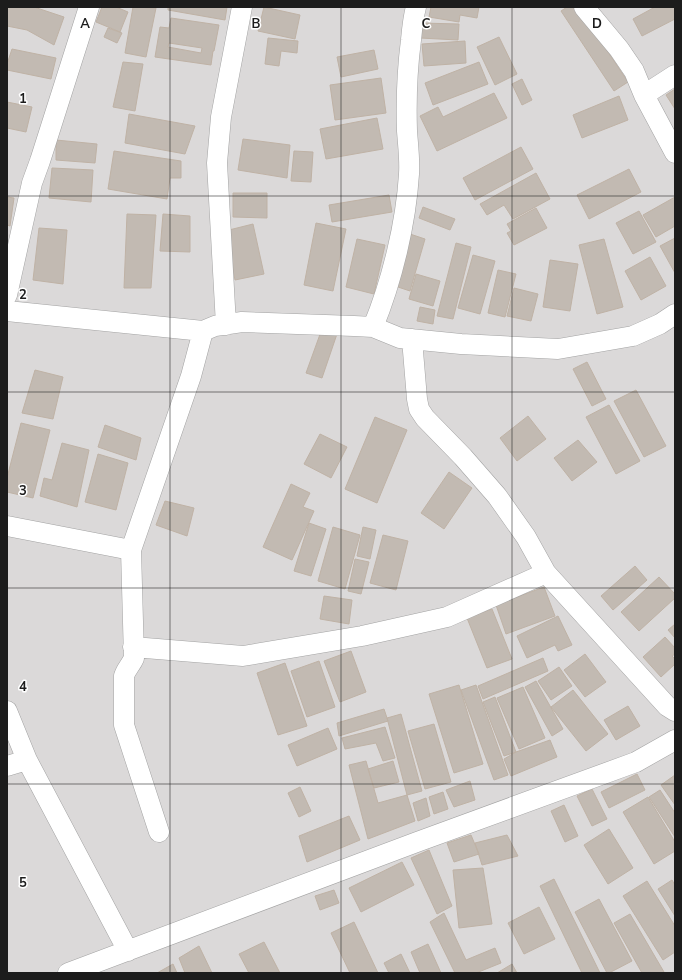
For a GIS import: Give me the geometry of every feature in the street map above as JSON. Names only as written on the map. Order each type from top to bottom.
[{"type":"street","points":[[7,295],[32,183],[89,7]]},
{"type":"street","points":[[226,325],[217,164],[221,118],[242,7]]},
{"type":"street","points":[[373,327],[384,302],[392,275],[403,217],[409,173],[406,92],[409,54],[416,7]]},
{"type":"street","points":[[584,7],[619,49],[634,71],[644,95],[675,153]]},
{"type":"street","points":[[644,95],[675,75]]},
{"type":"street","points":[[7,311],[203,330],[215,326],[242,322],[373,327],[400,338],[460,344],[558,349],[632,336],[660,324],[675,314]]},
{"type":"street","points":[[159,832],[124,725],[124,676],[126,669],[132,663],[134,658],[131,550],[191,376],[203,330]]},
{"type":"street","points":[[412,339],[417,399],[419,409],[424,418],[463,457],[497,496],[526,537],[546,574],[666,706],[675,711]]},
{"type":"street","points":[[7,526],[131,550]]},
{"type":"street","points":[[133,647],[243,656],[362,636],[447,617],[546,574]]},
{"type":"street","points":[[7,711],[27,760],[128,951]]},
{"type":"street","points":[[68,973],[417,842],[636,762],[675,740]]},
{"type":"street","points":[[7,766],[27,760]]},
{"type":"shaded area","points":[[7,7],[675,7],[675,973],[7,973]]},
{"type":"building","points":[[7,7],[34,7],[64,17],[54,45],[27,30],[7,26]]},
{"type":"building","points":[[102,7],[116,7],[128,12],[120,32],[96,22]]},
{"type":"building","points":[[133,7],[156,8],[146,57],[125,53]]},
{"type":"building","points":[[168,7],[227,7],[225,20],[168,10]]},
{"type":"building","points":[[264,7],[300,15],[295,39],[258,31]]},
{"type":"building","points":[[431,7],[479,7],[477,18],[460,15],[459,22],[429,17]]},
{"type":"building","points":[[567,7],[578,7],[628,82],[614,91],[561,11]]},
{"type":"building","points":[[655,7],[675,7],[675,19],[642,36],[633,19]]},
{"type":"building","points":[[171,18],[219,25],[211,65],[155,57],[160,27],[169,28]],"holes":[[[169,43],[202,48],[201,53],[168,47]]]},
{"type":"building","points":[[421,23],[459,24],[458,40],[420,38]]},
{"type":"building","points":[[108,28],[122,33],[117,43],[104,37]]},
{"type":"building","points":[[499,37],[517,74],[495,85],[477,47]]},
{"type":"building","points":[[268,38],[298,41],[297,53],[281,51],[279,66],[265,64]]},
{"type":"building","points":[[465,41],[466,63],[424,66],[422,44]]},
{"type":"building","points":[[12,49],[56,58],[51,79],[7,70],[7,64]]},
{"type":"building","points":[[374,50],[378,69],[341,77],[337,57]]},
{"type":"building","points":[[123,62],[143,64],[135,111],[113,107]]},
{"type":"building","points":[[479,62],[488,84],[433,105],[425,83]]},
{"type":"building","points":[[381,78],[386,113],[335,120],[330,85]]},
{"type":"building","points":[[522,79],[532,100],[522,105],[512,84]]},
{"type":"building","points":[[675,89],[675,109],[666,95]]},
{"type":"building","points":[[494,93],[507,118],[437,151],[420,116],[438,107],[443,117]]},
{"type":"building","points":[[619,96],[628,120],[582,138],[573,115]]},
{"type":"building","points":[[7,102],[32,107],[26,132],[7,128]]},
{"type":"building","points":[[129,114],[195,126],[185,154],[125,143]]},
{"type":"building","points":[[377,118],[383,149],[326,159],[320,129]]},
{"type":"building","points":[[243,139],[290,145],[287,178],[238,170]]},
{"type":"building","points":[[56,140],[97,144],[95,163],[56,160]]},
{"type":"building","points":[[521,147],[533,169],[475,200],[463,178]]},
{"type":"building","points":[[114,151],[181,161],[181,178],[170,178],[167,199],[108,189]]},
{"type":"building","points":[[294,151],[313,152],[311,182],[291,181]]},
{"type":"building","points":[[52,168],[93,170],[91,202],[49,198]]},
{"type":"building","points":[[629,169],[641,192],[589,219],[577,195]]},
{"type":"building","points":[[536,173],[550,199],[513,219],[504,205],[487,215],[480,204]]},
{"type":"building","points":[[233,193],[267,193],[267,218],[233,217]]},
{"type":"building","points":[[389,195],[392,212],[332,222],[329,205]]},
{"type":"building","points":[[7,197],[14,198],[10,226],[7,225]]},
{"type":"building","points":[[675,197],[675,226],[656,237],[643,215]]},
{"type":"building","points":[[423,207],[455,219],[450,230],[419,218]]},
{"type":"building","points":[[536,208],[547,228],[514,245],[507,233],[511,231],[507,224]]},
{"type":"building","points":[[639,211],[656,242],[633,254],[616,223]]},
{"type":"building","points":[[127,214],[156,215],[151,288],[124,288]]},
{"type":"building","points":[[163,214],[190,216],[190,252],[160,251]]},
{"type":"building","points":[[316,223],[346,229],[333,291],[304,285]]},
{"type":"building","points":[[253,224],[264,274],[235,280],[225,231]]},
{"type":"building","points":[[39,228],[67,230],[63,284],[33,280]]},
{"type":"building","points":[[410,234],[425,239],[410,291],[395,286]]},
{"type":"building","points":[[675,238],[675,273],[660,246]]},
{"type":"building","points":[[357,239],[385,245],[374,294],[346,287]]},
{"type":"building","points":[[604,239],[623,307],[597,314],[579,245]]},
{"type":"building","points":[[456,243],[471,247],[453,319],[437,316]]},
{"type":"building","points":[[473,255],[495,261],[480,314],[458,308]]},
{"type":"building","points":[[650,257],[666,286],[641,300],[625,271]]},
{"type":"building","points":[[550,260],[578,264],[570,311],[543,307]]},
{"type":"building","points":[[498,270],[516,274],[505,317],[488,313]]},
{"type":"building","points":[[416,274],[440,281],[433,306],[409,299]]},
{"type":"building","points":[[514,288],[538,294],[531,321],[507,316]]},
{"type":"building","points":[[420,307],[435,310],[433,324],[417,321]]},
{"type":"building","points":[[323,326],[338,331],[322,378],[306,373]]},
{"type":"building","points":[[587,362],[606,399],[592,406],[573,369]]},
{"type":"building","points":[[35,370],[63,377],[53,419],[22,413]]},
{"type":"building","points":[[636,390],[666,446],[644,457],[614,401]]},
{"type":"building","points":[[609,405],[640,461],[616,474],[586,417]]},
{"type":"building","points":[[528,416],[546,439],[517,461],[500,438]]},
{"type":"building","points":[[375,417],[407,430],[377,503],[345,489]]},
{"type":"building","points":[[21,423],[50,430],[33,498],[7,492],[7,478]]},
{"type":"building","points":[[105,425],[141,438],[136,460],[98,447]]},
{"type":"building","points":[[320,434],[347,447],[331,478],[304,464]]},
{"type":"building","points":[[578,440],[597,462],[572,481],[554,458]]},
{"type":"building","points":[[62,443],[89,450],[77,507],[40,496],[44,478],[52,480]]},
{"type":"building","points":[[98,454],[128,463],[116,510],[85,502]]},
{"type":"building","points":[[449,472],[472,488],[444,529],[421,513]]},
{"type":"building","points":[[291,484],[310,493],[303,507],[314,511],[292,560],[263,547]]},
{"type":"building","points":[[165,501],[194,508],[187,536],[156,525]]},
{"type":"building","points":[[309,523],[326,529],[311,576],[294,571]]},
{"type":"building","points":[[333,527],[360,535],[345,589],[318,581]]},
{"type":"building","points":[[363,527],[376,530],[370,559],[357,556]]},
{"type":"building","points":[[383,535],[408,541],[396,590],[370,583]]},
{"type":"building","points":[[355,559],[369,562],[361,594],[348,591]]},
{"type":"building","points":[[635,566],[647,580],[613,610],[601,596]]},
{"type":"building","points":[[659,577],[675,594],[675,598],[639,631],[621,612]]},
{"type":"building","points":[[544,587],[555,616],[506,634],[496,605]]},
{"type":"building","points":[[324,596],[352,600],[349,624],[320,619]]},
{"type":"building","points":[[492,609],[512,659],[487,668],[467,618]]},
{"type":"building","points":[[558,616],[572,645],[558,651],[555,645],[527,658],[517,636]]},
{"type":"building","points":[[675,624],[675,638],[668,630]]},
{"type":"building","points":[[665,637],[675,648],[675,654],[672,656],[675,659],[675,664],[661,677],[643,657]]},
{"type":"building","points":[[351,651],[366,692],[340,702],[324,661]]},
{"type":"building","points":[[585,654],[606,682],[585,697],[564,670]]},
{"type":"building","points":[[543,658],[548,671],[483,699],[478,686]]},
{"type":"building","points":[[319,661],[335,707],[307,717],[291,671]]},
{"type":"building","points":[[285,663],[307,726],[278,735],[257,673]]},
{"type":"building","points":[[559,667],[572,686],[551,700],[538,681]]},
{"type":"building","points":[[536,681],[563,729],[552,736],[525,687]]},
{"type":"building","points":[[459,685],[483,764],[454,773],[429,694]]},
{"type":"building","points":[[476,685],[508,775],[494,780],[461,690]]},
{"type":"building","points":[[523,687],[545,738],[519,749],[497,698]]},
{"type":"building","points":[[573,690],[608,734],[586,751],[551,707]]},
{"type":"building","points":[[495,697],[516,752],[504,756],[483,702]]},
{"type":"building","points":[[628,706],[640,726],[616,740],[604,720]]},
{"type":"building","points":[[384,709],[388,721],[339,736],[337,723]]},
{"type":"building","points":[[401,714],[422,791],[407,795],[387,718]]},
{"type":"building","points":[[434,724],[451,782],[425,789],[408,731]]},
{"type":"building","points":[[385,727],[395,758],[383,761],[376,743],[345,749],[342,738]]},
{"type":"building","points":[[328,728],[337,749],[297,766],[288,745]]},
{"type":"building","points":[[550,740],[557,757],[511,776],[504,759],[516,752]]},
{"type":"building","points":[[366,761],[378,803],[407,795],[415,821],[368,839],[349,765]]},
{"type":"building","points":[[393,761],[399,782],[374,788],[368,769]]},
{"type":"building","points":[[637,774],[645,790],[609,808],[601,792]]},
{"type":"building","points":[[675,775],[675,805],[661,785]]},
{"type":"building","points":[[470,781],[475,800],[454,807],[446,790]]},
{"type":"building","points":[[300,787],[311,811],[299,817],[288,793]]},
{"type":"building","points":[[592,789],[607,819],[592,826],[577,796]]},
{"type":"building","points":[[660,790],[675,813],[675,837],[649,797]]},
{"type":"building","points":[[443,792],[448,809],[434,814],[429,797]]},
{"type":"building","points":[[648,797],[675,842],[675,851],[654,864],[623,812]]},
{"type":"building","points":[[426,798],[430,816],[418,821],[413,803]]},
{"type":"building","points":[[564,805],[578,836],[565,842],[551,811]]},
{"type":"building","points":[[349,816],[360,840],[307,862],[299,836]]},
{"type":"building","points":[[609,829],[633,868],[608,884],[584,845]]},
{"type":"building","points":[[471,835],[479,854],[454,862],[447,843]]},
{"type":"building","points":[[507,835],[518,856],[482,865],[475,843]]},
{"type":"building","points":[[429,850],[452,906],[437,914],[411,858]]},
{"type":"building","points":[[402,862],[414,885],[361,912],[349,888]]},
{"type":"building","points":[[483,868],[492,924],[459,928],[453,870]]},
{"type":"building","points":[[554,879],[600,973],[582,973],[540,886]]},
{"type":"building","points":[[672,880],[675,885],[675,916],[658,889]]},
{"type":"building","points":[[647,881],[675,926],[675,952],[663,960],[623,896]]},
{"type":"building","points":[[334,890],[339,903],[320,910],[315,896]]},
{"type":"building","points":[[599,899],[632,961],[609,973],[607,973],[575,912]]},
{"type":"building","points":[[539,907],[555,939],[524,954],[508,923]]},
{"type":"building","points":[[444,913],[466,960],[495,948],[501,963],[476,973],[455,973],[430,922]]},
{"type":"building","points":[[630,914],[664,972],[642,973],[614,923]]},
{"type":"building","points":[[354,922],[378,973],[350,973],[331,933]]},
{"type":"building","points":[[264,942],[280,973],[249,973],[239,954]]},
{"type":"building","points":[[428,944],[441,973],[420,973],[411,952]]},
{"type":"building","points":[[199,946],[212,973],[185,973],[179,958]]},
{"type":"building","points":[[401,954],[410,973],[389,973],[384,963]]},
{"type":"building","points":[[173,964],[177,973],[157,973]]},
{"type":"building","points":[[512,964],[517,973],[497,973]]}]
